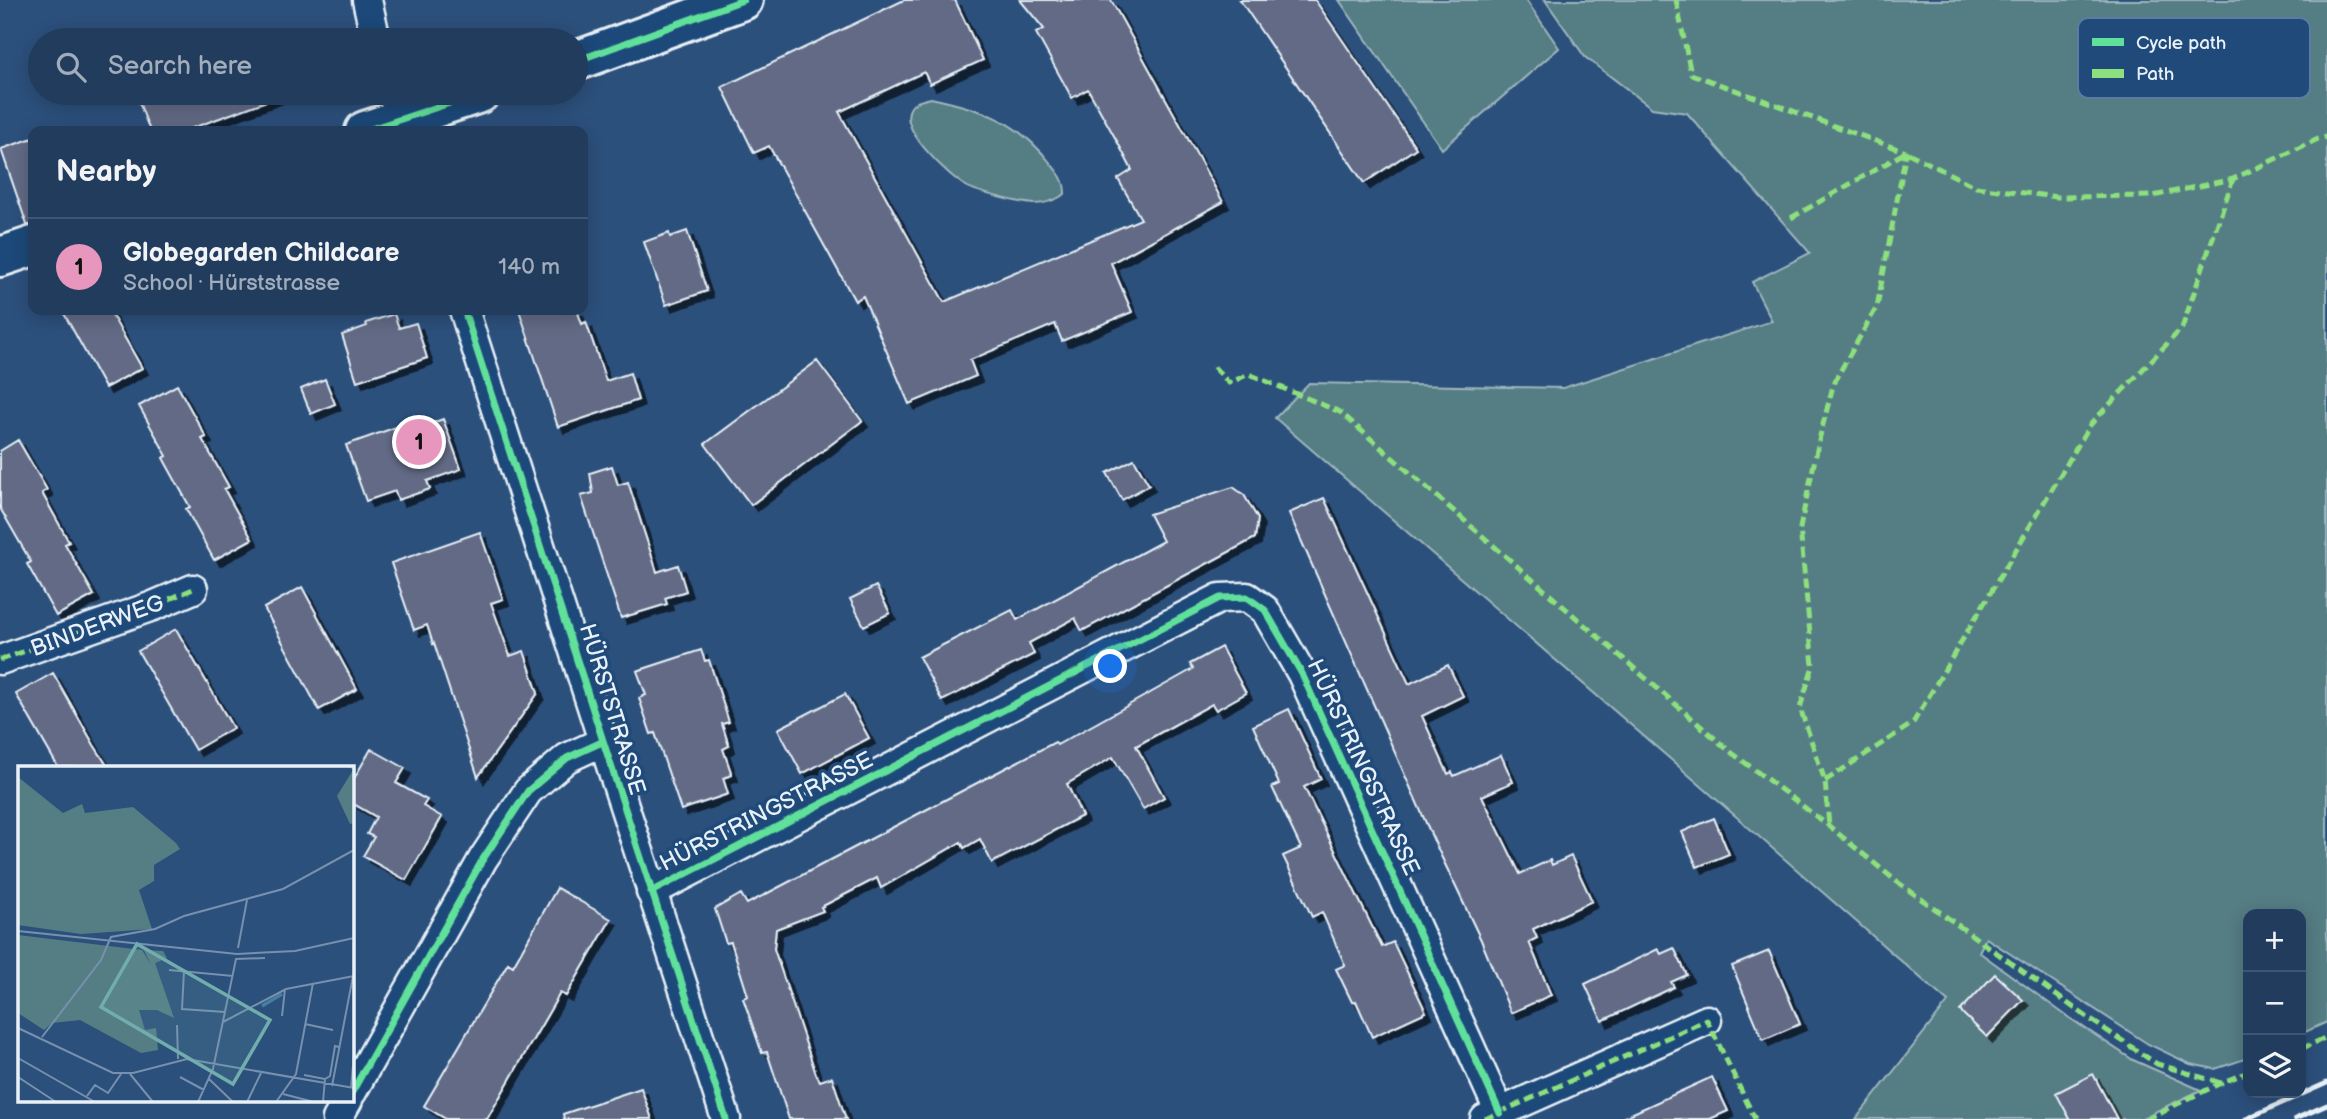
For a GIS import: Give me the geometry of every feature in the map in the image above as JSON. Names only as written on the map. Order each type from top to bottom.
[{"type":"street","points":[[368,0],[374,28]]},
{"type":"street","points":[[588,57],[743,0]]},
{"type":"street","points":[[376,126],[399,115],[436,105]]},
{"type":"street","points":[[0,257],[28,248]]},
{"type":"street","name":"HÜRSTSTRASSE","points":[[466,315],[726,1119]]},
{"type":"street","name":"BINDERWEG","points":[[0,660],[153,606],[193,589]]},
{"type":"street","name":"HÜRSTRINGSTRASSE","points":[[651,892],[1220,598],[1247,597],[1265,610],[1302,674],[1492,1116]]},
{"type":"street","points":[[354,1088],[483,859],[528,791],[567,758],[602,742]]},
{"type":"street","points":[[1492,1116],[1707,1020]]},
{"type":"street","points":[[337,1119],[347,1102]]},
{"type":"green space","points":[[1339,0],[1526,0],[1559,48],[1442,149]]},
{"type":"green space","points":[[1545,0],[2327,0],[2327,1022],[2306,1032],[2306,909],[2243,909],[2243,1060],[2215,1069],[2190,1064],[2148,1044],[1986,938],[1979,952],[2068,1017],[2133,1060],[2201,1090],[2140,1119],[1856,1119],[1948,1002],[1275,418],[1309,383],[1563,388],[1772,321],[1752,282],[1810,253],[1687,113],[1652,108],[1585,57]]},
{"type":"green space","points":[[931,98],[983,112],[1013,127],[1039,150],[1060,175],[1065,194],[1047,202],[1028,203],[980,192],[958,181],[926,151],[911,127],[908,116],[911,107]]},
{"type":"building","points":[[904,0],[955,0],[983,60],[930,84],[924,72],[839,112],[944,302],[1141,219],[1118,179],[1132,170],[1118,143],[1088,89],[1072,98],[1036,33],[1044,29],[1020,0],[1111,0],[1223,202],[1111,263],[1132,312],[1062,341],[1055,324],[970,360],[976,376],[909,404],[863,296],[855,301],[769,146],[754,153],[722,87]]},
{"type":"building","points":[[1240,0],[1315,0],[1416,148],[1364,183]]},
{"type":"building","points":[[140,105],[255,105],[198,126],[148,126]]},
{"type":"building","points":[[28,140],[28,225],[27,225],[1,149]]},
{"type":"building","points":[[687,231],[707,291],[666,305],[644,242],[669,233],[670,237]]},
{"type":"building","points":[[65,315],[112,315],[142,368],[105,388]]},
{"type":"building","points":[[394,315],[399,328],[416,323],[427,358],[357,381],[342,335],[367,326],[366,323]]},
{"type":"building","points":[[521,315],[579,315],[582,324],[586,322],[606,381],[630,373],[638,400],[558,427]]},
{"type":"building","points":[[817,361],[862,421],[751,505],[705,444]]},
{"type":"building","points":[[325,379],[335,404],[311,414],[301,389]]},
{"type":"building","points":[[177,385],[206,437],[202,439],[229,487],[224,489],[252,539],[214,560],[186,509],[190,507],[163,458],[167,456],[139,406]]},
{"type":"building","points":[[443,419],[461,469],[427,481],[430,489],[398,500],[395,491],[366,501],[346,445],[410,422],[413,430]]},
{"type":"building","points":[[18,440],[47,490],[42,493],[69,542],[65,544],[94,595],[56,616],[27,564],[31,562],[0,508],[0,451]]},
{"type":"building","points":[[1134,459],[1149,485],[1122,500],[1107,473]]},
{"type":"building","points":[[612,466],[618,485],[628,482],[657,572],[678,565],[686,591],[665,598],[667,604],[621,618],[581,496],[593,493],[590,473]]},
{"type":"building","points":[[1233,487],[1244,495],[1258,519],[1255,538],[1082,631],[1075,618],[1029,643],[1034,654],[942,701],[919,657],[1012,610],[1017,620],[1163,541],[1149,514]]},
{"type":"building","points":[[1324,498],[1409,684],[1448,665],[1463,696],[1422,716],[1448,774],[1452,772],[1454,776],[1501,755],[1513,782],[1482,796],[1520,874],[1550,860],[1552,865],[1571,856],[1592,901],[1533,929],[1537,938],[1529,942],[1551,995],[1511,1013],[1481,940],[1434,841],[1289,513]]},
{"type":"building","points":[[480,532],[503,599],[491,603],[510,656],[524,651],[538,693],[478,777],[427,625],[414,630],[391,563]]},
{"type":"building","points":[[876,586],[890,613],[864,626],[850,599]]},
{"type":"building","points":[[302,587],[357,689],[319,710],[264,608]]},
{"type":"building","points":[[176,629],[233,728],[195,750],[138,651]]},
{"type":"building","points":[[1221,647],[1246,693],[1216,710],[1212,704],[1136,746],[1164,797],[1143,809],[1113,757],[1067,784],[1082,816],[992,863],[980,839],[964,848],[961,842],[881,888],[877,878],[821,907],[823,911],[776,929],[774,949],[816,1074],[820,1081],[832,1077],[846,1119],[789,1119],[767,1052],[762,1053],[743,998],[748,996],[731,942],[726,943],[715,909],[741,894],[747,904],[1055,742],[1057,745],[1193,669],[1190,664]]},
{"type":"building","points":[[701,650],[705,661],[709,660],[729,722],[722,724],[729,746],[723,749],[732,775],[723,778],[728,794],[681,810],[655,733],[651,734],[639,698],[646,695],[637,671]]},
{"type":"building","points":[[53,673],[107,766],[57,766],[16,694]]},
{"type":"building","points":[[845,694],[869,738],[802,774],[778,729]]},
{"type":"building","points":[[1289,709],[1321,779],[1304,787],[1382,947],[1393,942],[1426,1012],[1372,1037],[1356,1001],[1352,1002],[1336,969],[1345,965],[1322,912],[1312,917],[1283,856],[1301,848],[1272,787],[1279,784],[1253,726]]},
{"type":"building","points":[[371,749],[405,768],[396,783],[427,800],[423,806],[442,817],[406,880],[363,856],[374,837],[367,834],[376,817],[354,804],[354,779]]},
{"type":"building","points":[[1714,818],[1729,854],[1697,867],[1682,832]]},
{"type":"building","points":[[557,888],[611,919],[566,996],[560,993],[487,1119],[446,1119],[424,1106],[508,963],[513,966]]},
{"type":"building","points":[[1674,948],[1687,975],[1671,982],[1674,987],[1602,1021],[1585,984],[1658,949],[1661,954]]},
{"type":"building","points":[[1769,951],[1800,1024],[1763,1040],[1732,966]]},
{"type":"building","points":[[1995,974],[2023,1000],[1987,1037],[1960,1011]]},
{"type":"building","points":[[2093,1074],[2117,1119],[2070,1119],[2056,1093]]},
{"type":"building","points":[[1712,1077],[1728,1111],[1710,1119],[1620,1119]]},
{"type":"building","points":[[641,1088],[652,1119],[564,1119],[563,1114]]},
{"type":"railway","points":[[2246,1119],[2327,1083]]},
{"type":"railway","points":[[2295,1119],[2327,1105]]},
{"type":"marked path","points":[[1676,0],[1691,74],[1906,152],[1877,307],[1834,382],[1800,528],[1813,666],[1800,708],[1825,781],[1829,826]]},
{"type":"marked path","points":[[1791,218],[1906,152],[1976,187],[2057,197],[2153,196],[2233,179],[2327,137]]},
{"type":"marked path","points":[[1825,781],[1913,723],[2090,425],[2182,328],[2233,179]]},
{"type":"marked path","points":[[1214,367],[1229,383],[1249,374],[1340,412],[1727,749],[1829,826],[1896,881],[2157,1064],[2221,1083]]},
{"type":"marked path","points":[[0,660],[153,606],[193,589]]},
{"type":"marked path","points":[[1485,1119],[1707,1020],[1755,1119]]},
{"type":"marked path","points":[[2306,1047],[2327,1037]]},
{"type":"marked path","points":[[2146,1119],[2243,1074]]},
{"type":"cycle path","points":[[588,57],[743,0]]},
{"type":"cycle path","points":[[380,126],[444,105]]},
{"type":"cycle path","points":[[466,315],[726,1119]]},
{"type":"cycle path","points":[[651,892],[1220,598],[1247,597],[1265,610],[1302,674],[1500,1113]]},
{"type":"cycle path","points":[[354,1088],[483,859],[528,791],[567,758],[602,742]]},
{"type":"place","name":"Globegarden Childcare","points":[[419,442]]}]
